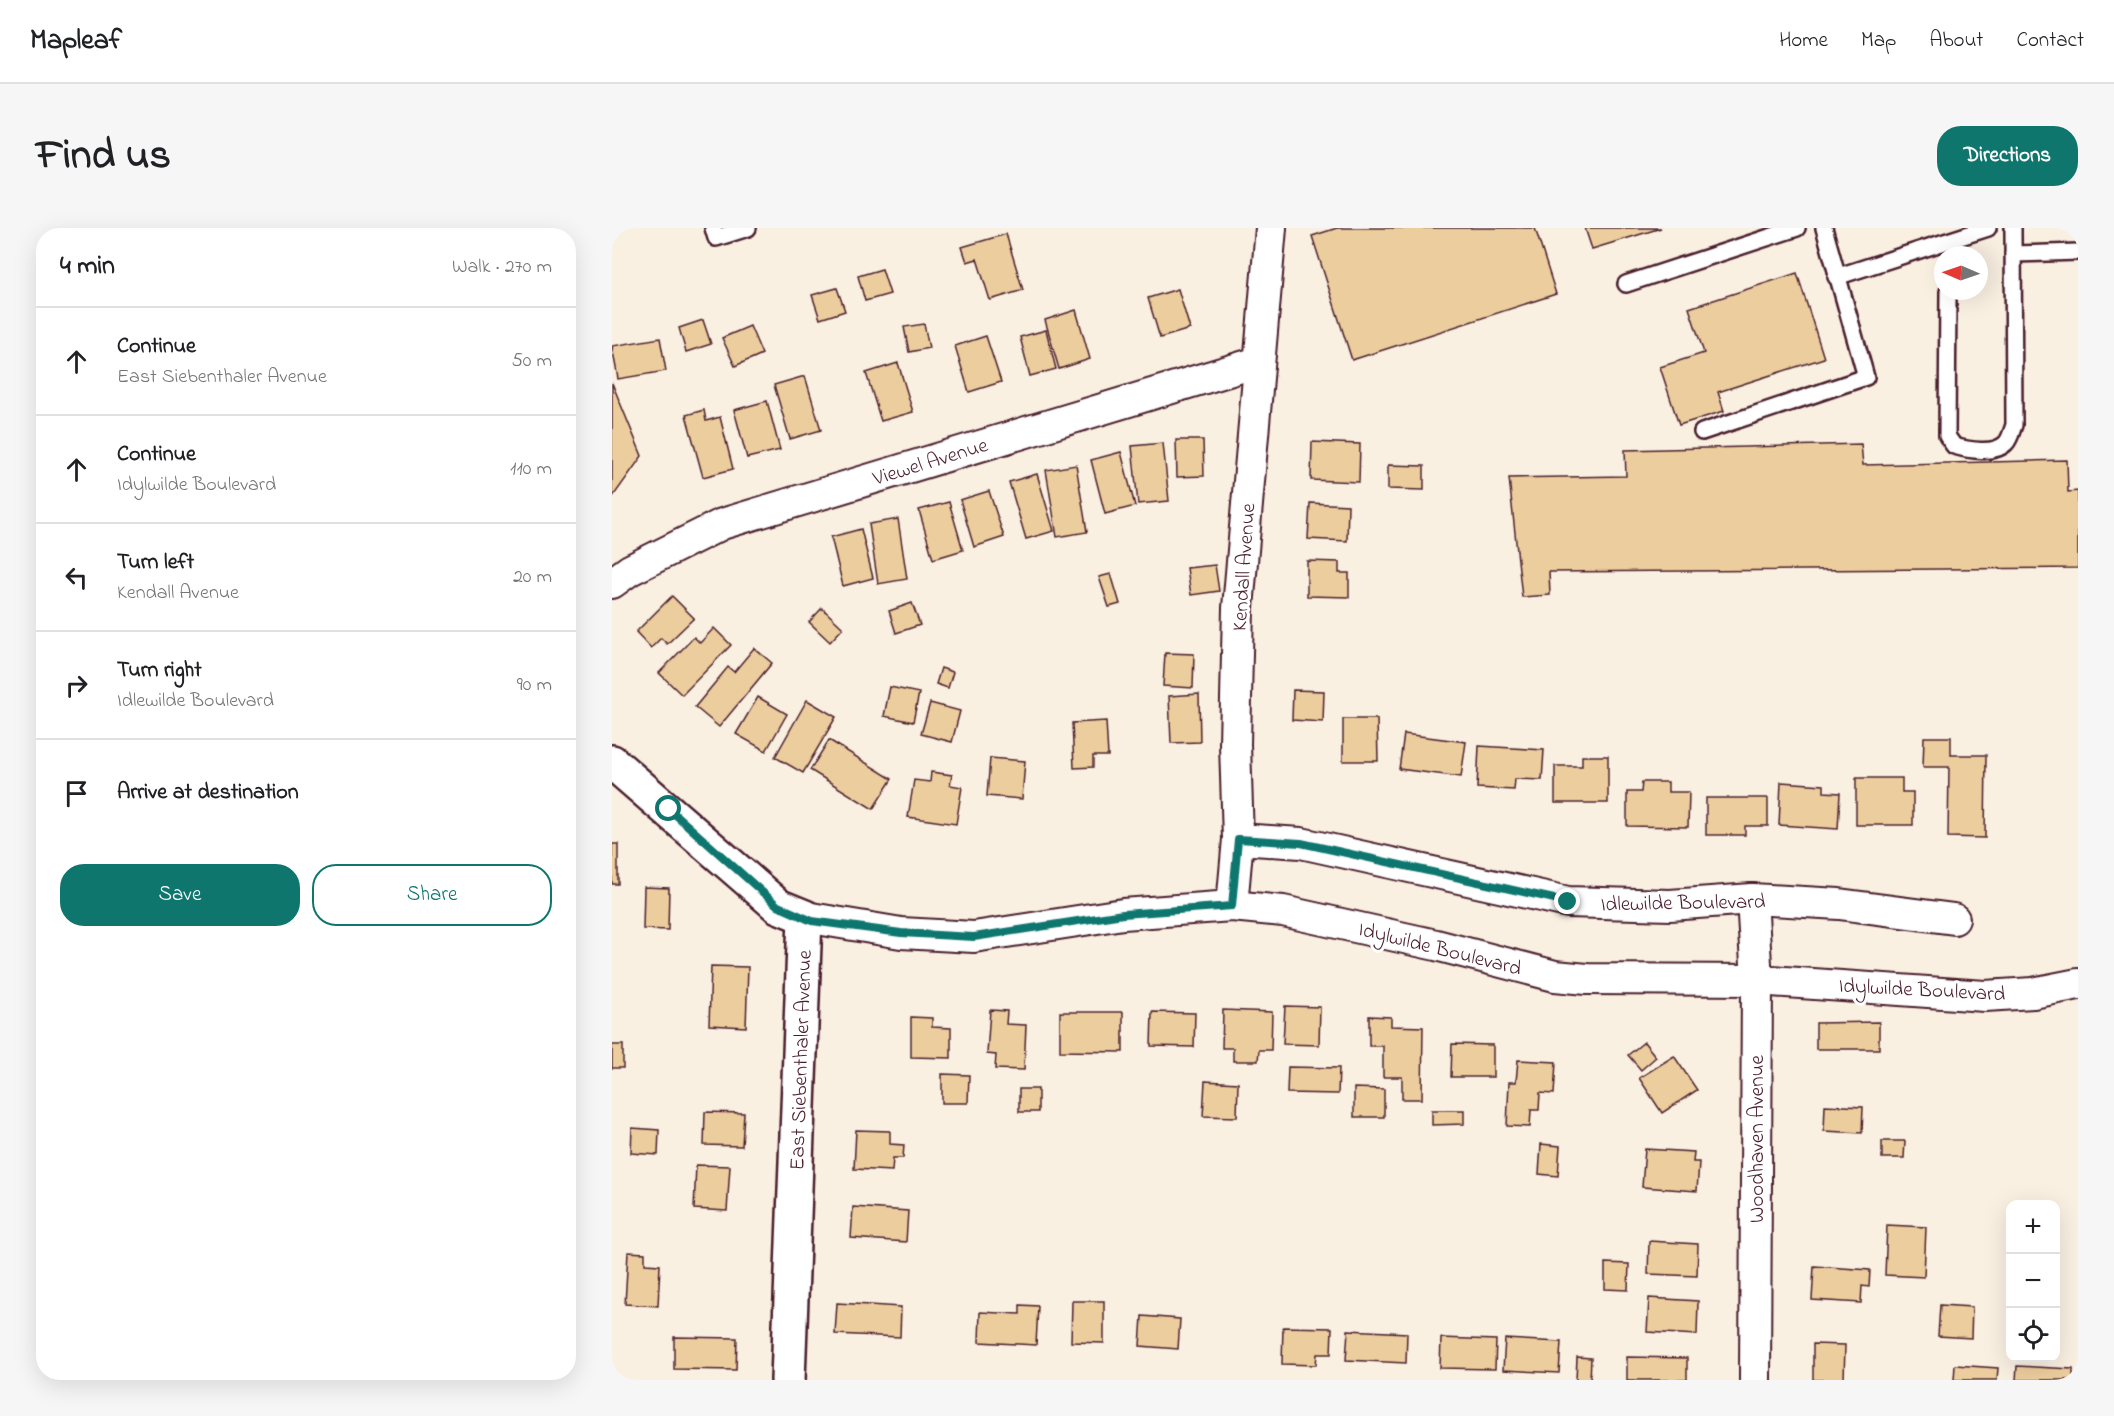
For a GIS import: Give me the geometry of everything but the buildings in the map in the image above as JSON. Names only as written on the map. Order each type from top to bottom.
[{"type":"main road","points":[[612,762],[778,906],[805,917]]},
{"type":"main road","name":"East Siebenthaler Avenue","points":[[788,1380],[805,917]]},
{"type":"street","name":"Kendall Avenue","points":[[1232,906],[1238,839],[1235,744],[1238,608],[1271,228]]},
{"type":"street","name":"Viewel Avenue","points":[[612,583],[630,570],[722,524],[1258,362]]},
{"type":"street","name":"Idlewilde Boulevard","points":[[1238,839],[1301,843],[1568,902],[1670,905],[1752,899],[1839,904],[1954,918]]},
{"type":"street","name":"Woodhaven Avenue","points":[[1752,899],[1757,980],[1755,1380]]},
{"type":"street","name":"Idylwilde Boulevard","points":[[805,917],[812,921],[901,933],[974,937],[1123,914],[1232,906],[1282,911],[1436,945],[1555,976],[1587,979],[1757,980],[1985,996],[2033,993],[2078,984]]},
{"type":"lane","points":[[713,228],[716,238],[748,228]]},
{"type":"lane","points":[[1626,284],[1797,228]]},
{"type":"lane","points":[[1702,432],[1866,377],[1824,228]]},
{"type":"lane","points":[[1952,246],[1988,228]]},
{"type":"lane","points":[[1948,300],[1947,436],[1954,446],[1968,450],[1997,449],[2007,442],[2014,425],[2013,228]]},
{"type":"lane","points":[[1836,277],[1934,252]]},
{"type":"lane","points":[[2013,254],[2078,252]]},
{"type":"route","points":[[669,809],[778,906],[812,921],[901,933],[974,937],[1123,914],[1232,906],[1238,839],[1301,843],[1568,902]]}]
